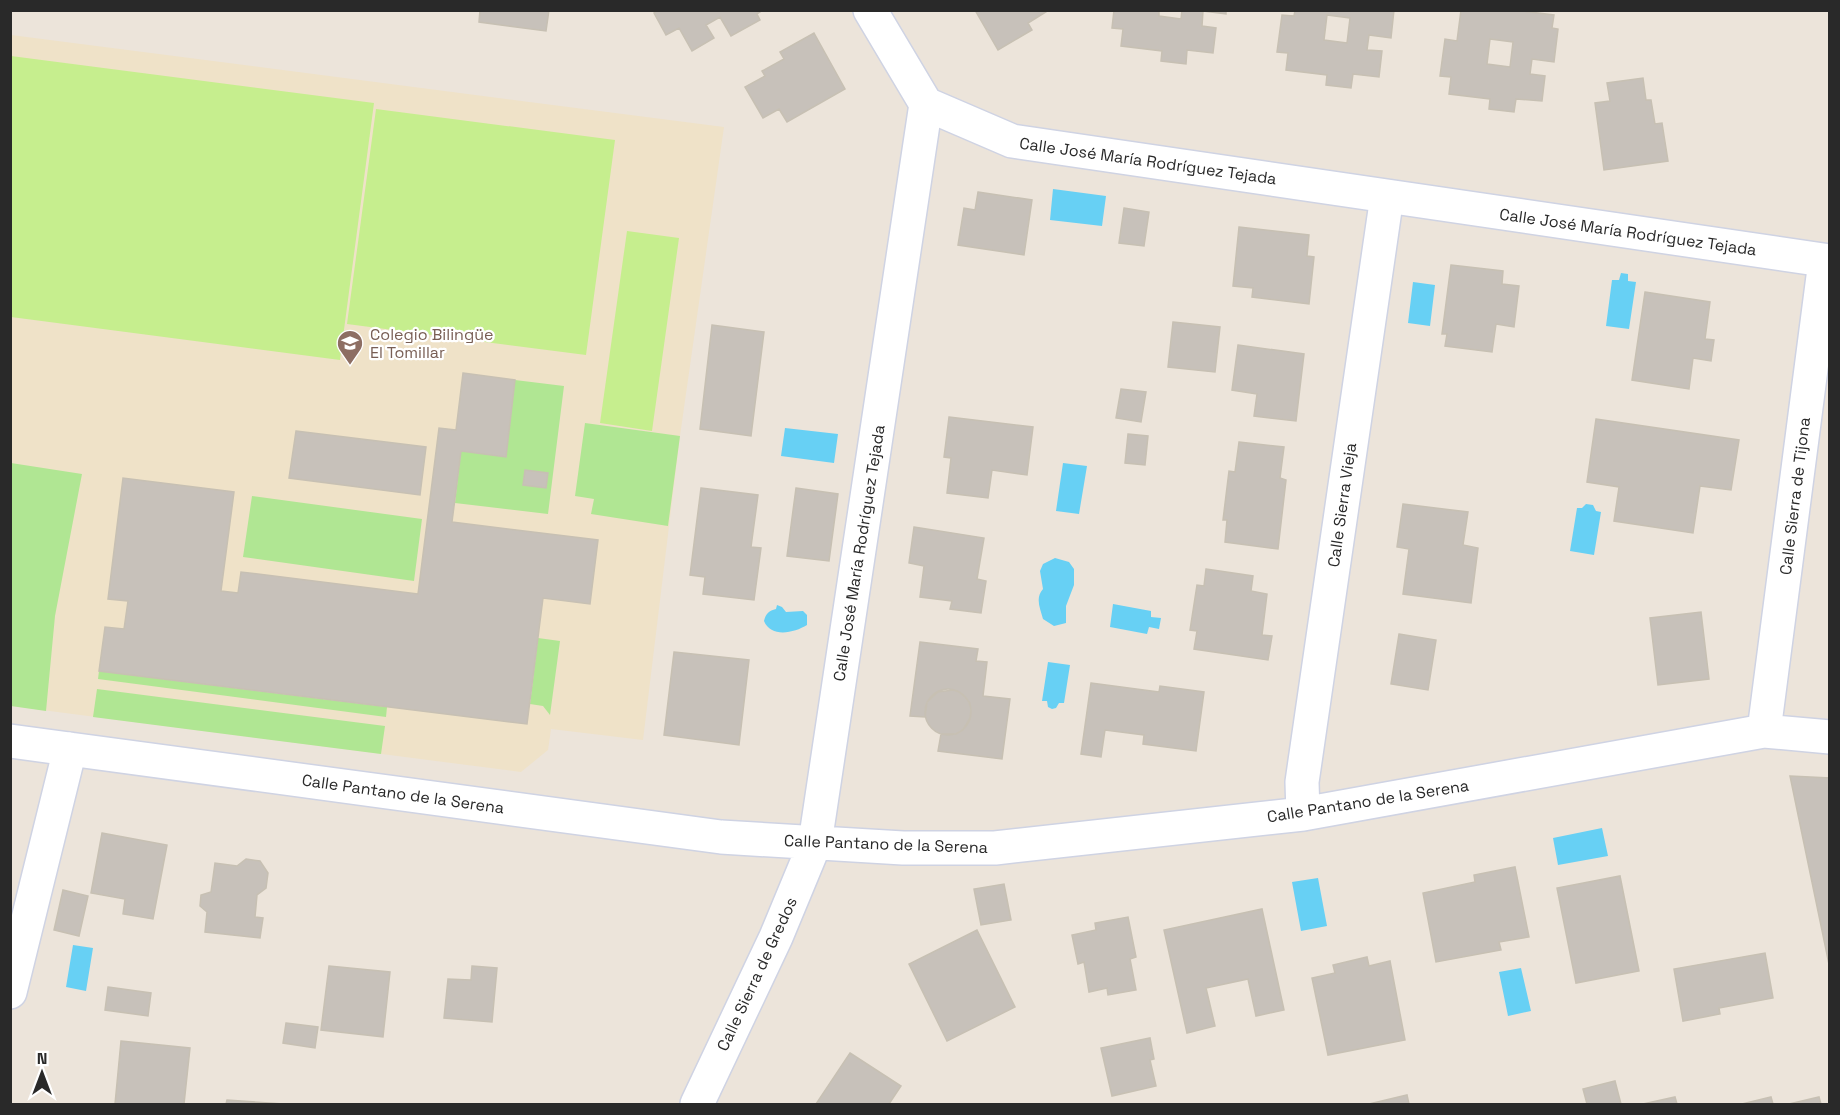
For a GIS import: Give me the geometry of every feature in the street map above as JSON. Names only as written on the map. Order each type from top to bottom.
[{"type":"street","points":[[870,10],[926,104]]},
{"type":"street","name":"Calle José María Rodríguez Tejada","points":[[815,843],[926,104],[1012,141],[1828,261]]},
{"type":"street","name":"Calle Sierra Vieja","points":[[1303,814],[1302,782],[1387,196]]},
{"type":"street","name":"Calle Sierra de Tijona","points":[[1764,731],[1828,261]]},
{"type":"street","name":"Calle Pantano de la Serena","points":[[10,741],[721,837],[903,848],[995,848],[1303,814],[1764,731],[1830,737]]},
{"type":"street","points":[[10,992],[70,749]]},
{"type":"street","name":"Calle Sierra de Gredos","points":[[697,1104],[776,937],[815,843]]},
{"type":"shaded area","name":"Colegio Bilingüe El Tomillar","points":[[11,35],[724,127],[680,436],[643,740],[551,729],[548,750],[521,772],[11,706]]},
{"type":"green space","points":[[11,56],[374,103],[340,360],[11,317]]},
{"type":"green space","points":[[376,109],[615,140],[586,355],[347,324]]},
{"type":"green space","points":[[627,231],[679,238],[652,431],[600,423]]},
{"type":"green space","points":[[515,380],[564,386],[548,514],[455,503],[461,451],[506,456]]},
{"type":"green space","points":[[585,423],[680,436],[668,526],[591,514],[594,499],[575,496]]},
{"type":"green space","points":[[11,463],[82,474],[55,616],[46,711],[11,706]]},
{"type":"green space","points":[[252,496],[422,519],[414,581],[243,557]]},
{"type":"green space","points":[[538,638],[560,641],[550,715],[543,706],[530,704]]},
{"type":"green space","points":[[99,671],[387,707],[386,717],[98,679]]},
{"type":"green space","points":[[97,689],[385,726],[381,754],[93,717]]},
{"type":"water","points":[[1053,189],[1106,196],[1102,226],[1050,220]]},
{"type":"water","points":[[1621,273],[1628,274],[1628,281],[1636,282],[1629,329],[1606,326],[1612,280],[1619,280]]},
{"type":"water","points":[[1413,282],[1435,285],[1430,326],[1408,323]]},
{"type":"water","points":[[785,428],[838,434],[834,463],[781,456]]},
{"type":"water","points":[[1063,463],[1087,466],[1079,514],[1056,511]]},
{"type":"water","points":[[1586,504],[1593,505],[1596,511],[1601,512],[1594,555],[1570,551],[1577,508],[1582,508]]},
{"type":"water","points":[[1055,558],[1069,562],[1074,569],[1074,585],[1066,606],[1066,623],[1054,626],[1043,619],[1039,600],[1043,589],[1040,571],[1043,564]]},
{"type":"water","points":[[1113,604],[1151,611],[1151,617],[1161,618],[1159,629],[1149,627],[1147,634],[1110,627]]},
{"type":"water","points":[[777,605],[786,612],[803,611],[807,615],[807,625],[790,632],[772,630],[764,621],[767,614],[776,609]]},
{"type":"water","points":[[1048,662],[1070,665],[1064,703],[1059,703],[1056,708],[1052,709],[1048,707],[1047,701],[1042,701]]},
{"type":"water","points":[[1602,828],[1608,856],[1558,865],[1553,838]]},
{"type":"water","points":[[1318,878],[1327,926],[1301,931],[1292,882]]},
{"type":"water","points":[[73,945],[93,948],[86,991],[66,987]]},
{"type":"water","points":[[1521,968],[1531,1011],[1508,1016],[1499,972]]},
{"type":"building","points":[[480,10],[549,10],[546,31],[479,22]]},
{"type":"building","points":[[658,10],[763,10],[757,14],[760,20],[731,36],[720,17],[706,25],[714,38],[692,51],[679,28],[666,35],[654,13]]},
{"type":"building","points":[[975,10],[1049,10],[1028,23],[1032,30],[998,50]]},
{"type":"building","points":[[1114,10],[1159,10],[1159,16],[1181,19],[1182,10],[1226,10],[1226,14],[1203,11],[1202,26],[1216,28],[1213,53],[1187,50],[1186,64],[1161,61],[1162,51],[1121,46],[1123,29],[1112,28]]},
{"type":"building","points":[[1295,10],[1394,10],[1391,38],[1369,35],[1367,50],[1382,51],[1379,77],[1353,74],[1351,88],[1326,85],[1327,75],[1286,70],[1288,53],[1277,52],[1282,15],[1294,16]],"holes":[[[1327,15],[1350,18],[1347,43],[1324,40]]]},
{"type":"building","points":[[1461,10],[1515,10],[1554,15],[1552,28],[1558,29],[1554,62],[1532,59],[1530,74],[1545,76],[1542,101],[1516,99],[1514,112],[1489,109],[1490,99],[1449,94],[1451,77],[1440,76],[1445,39],[1457,41]],"holes":[[[1490,39],[1513,42],[1510,67],[1487,64]]]},
{"type":"building","points":[[814,33],[845,89],[787,122],[779,109],[763,118],[745,87],[765,76],[762,71],[784,59],[780,52]]},
{"type":"building","points":[[1643,78],[1646,100],[1651,100],[1655,124],[1662,123],[1668,161],[1604,170],[1595,103],[1610,101],[1607,83]]},
{"type":"building","points":[[978,192],[1032,200],[1024,255],[958,245],[964,208],[975,210]]},
{"type":"building","points":[[1124,208],[1149,212],[1144,246],[1119,243]]},
{"type":"building","points":[[1239,227],[1309,235],[1307,256],[1314,257],[1309,304],[1252,297],[1253,288],[1233,286]]},
{"type":"building","points":[[1451,265],[1503,271],[1502,284],[1519,286],[1514,327],[1496,324],[1492,352],[1445,346],[1447,334],[1442,334]]},
{"type":"building","points":[[1645,292],[1710,302],[1705,339],[1714,340],[1711,361],[1693,358],[1689,389],[1632,380]]},
{"type":"building","points":[[1173,322],[1220,327],[1215,372],[1168,367]]},
{"type":"building","points":[[712,325],[764,332],[751,436],[700,429]]},
{"type":"building","points":[[1238,345],[1304,354],[1296,421],[1254,416],[1257,394],[1232,390]]},
{"type":"building","points":[[463,373],[515,380],[506,457],[461,451],[452,522],[598,540],[590,604],[543,598],[527,724],[99,671],[105,627],[124,629],[128,601],[108,599],[123,478],[234,492],[221,591],[238,593],[241,572],[418,594],[439,428],[456,430]]},
{"type":"building","points":[[1121,389],[1146,392],[1141,422],[1116,418]]},
{"type":"building","points":[[949,417],[1033,427],[1027,475],[992,470],[988,498],[947,493],[951,458],[944,457]]},
{"type":"building","points":[[1596,419],[1739,440],[1731,490],[1700,486],[1693,533],[1614,521],[1619,487],[1587,482]]},
{"type":"building","points":[[296,431],[426,447],[420,495],[289,478]]},
{"type":"building","points":[[1128,434],[1148,436],[1145,465],[1125,463]]},
{"type":"building","points":[[1239,442],[1284,447],[1280,478],[1286,480],[1278,549],[1225,542],[1227,520],[1223,520],[1229,471],[1235,472]]},
{"type":"building","points":[[525,470],[548,473],[546,488],[523,485]]},
{"type":"building","points":[[701,488],[758,495],[751,547],[761,548],[754,600],[703,594],[705,577],[690,575]]},
{"type":"building","points":[[796,488],[838,494],[829,561],[787,556]]},
{"type":"building","points":[[1403,504],[1468,512],[1463,545],[1478,548],[1471,603],[1403,594],[1409,549],[1397,547]]},
{"type":"building","points":[[914,527],[984,538],[977,579],[986,581],[981,613],[950,609],[952,601],[920,597],[924,566],[909,563]]},
{"type":"building","points":[[1206,569],[1253,576],[1251,591],[1267,594],[1262,635],[1272,636],[1268,660],[1194,649],[1197,631],[1190,630],[1197,585],[1204,586]]},
{"type":"building","points":[[1701,612],[1709,679],[1658,685],[1650,618]]},
{"type":"building","points":[[1399,634],[1436,640],[1428,690],[1391,684]]},
{"type":"building","points":[[920,642],[978,649],[976,661],[987,662],[983,696],[1010,699],[1002,759],[938,751],[941,734],[956,734],[963,730],[970,718],[970,703],[959,692],[953,690],[938,692],[927,702],[925,717],[910,716]]},
{"type":"building","points":[[674,652],[749,660],[739,745],[664,735]]},
{"type":"building","points":[[1091,683],[1159,692],[1160,686],[1204,692],[1196,751],[1143,744],[1144,735],[1105,730],[1101,757],[1081,754]]},
{"type":"building","points":[[948,689],[964,696],[971,712],[964,728],[948,735],[932,728],[925,712],[932,696]]},
{"type":"building","points":[[1790,776],[1830,778],[1830,969]]},
{"type":"building","points":[[102,833],[167,845],[153,919],[123,914],[125,899],[91,893]]},
{"type":"building","points":[[246,859],[260,861],[268,873],[266,888],[257,895],[255,917],[263,918],[260,938],[205,932],[207,912],[200,906],[201,895],[211,892],[215,863],[237,866]]},
{"type":"building","points":[[1515,867],[1529,937],[1499,942],[1501,950],[1436,962],[1423,893],[1475,882],[1474,875]]},
{"type":"building","points":[[1620,876],[1639,971],[1576,983],[1557,888]]},
{"type":"building","points":[[1004,884],[1011,920],[981,925],[974,889]]},
{"type":"building","points":[[63,890],[88,896],[79,936],[54,930]]},
{"type":"building","points":[[1262,909],[1284,1010],[1256,1016],[1248,979],[1206,988],[1215,1026],[1187,1033],[1164,930]]},
{"type":"building","points":[[1128,917],[1136,957],[1130,959],[1136,990],[1108,995],[1107,988],[1089,992],[1084,962],[1078,964],[1072,935],[1096,930],[1095,923]]},
{"type":"building","points":[[977,930],[1015,1007],[947,1041],[909,964]]},
{"type":"building","points":[[1765,953],[1773,998],[1719,1008],[1720,1014],[1683,1021],[1674,969]]},
{"type":"building","points":[[1367,957],[1369,966],[1390,961],[1405,1040],[1328,1055],[1312,978],[1335,973],[1333,965]]},
{"type":"building","points":[[329,966],[390,972],[383,1037],[321,1030]]},
{"type":"building","points":[[472,966],[497,968],[492,1022],[444,1018],[448,979],[471,980]]},
{"type":"building","points":[[108,987],[151,993],[148,1016],[105,1010]]},
{"type":"building","points":[[286,1023],[318,1027],[315,1048],[283,1043]]},
{"type":"building","points":[[1150,1038],[1154,1059],[1150,1060],[1156,1086],[1112,1096],[1101,1048]]},
{"type":"building","points":[[121,1041],[190,1048],[184,1104],[115,1104]]},
{"type":"building","points":[[850,1053],[901,1086],[889,1104],[816,1104]]},
{"type":"building","points":[[1615,1081],[1621,1104],[1587,1104],[1583,1089]]},
{"type":"building","points":[[1407,1095],[1409,1104],[1369,1104]]},
{"type":"building","points":[[1675,1097],[1677,1104],[1643,1104]]},
{"type":"building","points":[[1771,1097],[1773,1104],[1742,1104]]},
{"type":"building","points":[[1819,1097],[1821,1104],[1789,1104]]},
{"type":"building","points":[[227,1100],[284,1104],[226,1104]]},
{"type":"place","name":"Colegio Bilingüe El Tomillar","points":[[350,366]]}]
